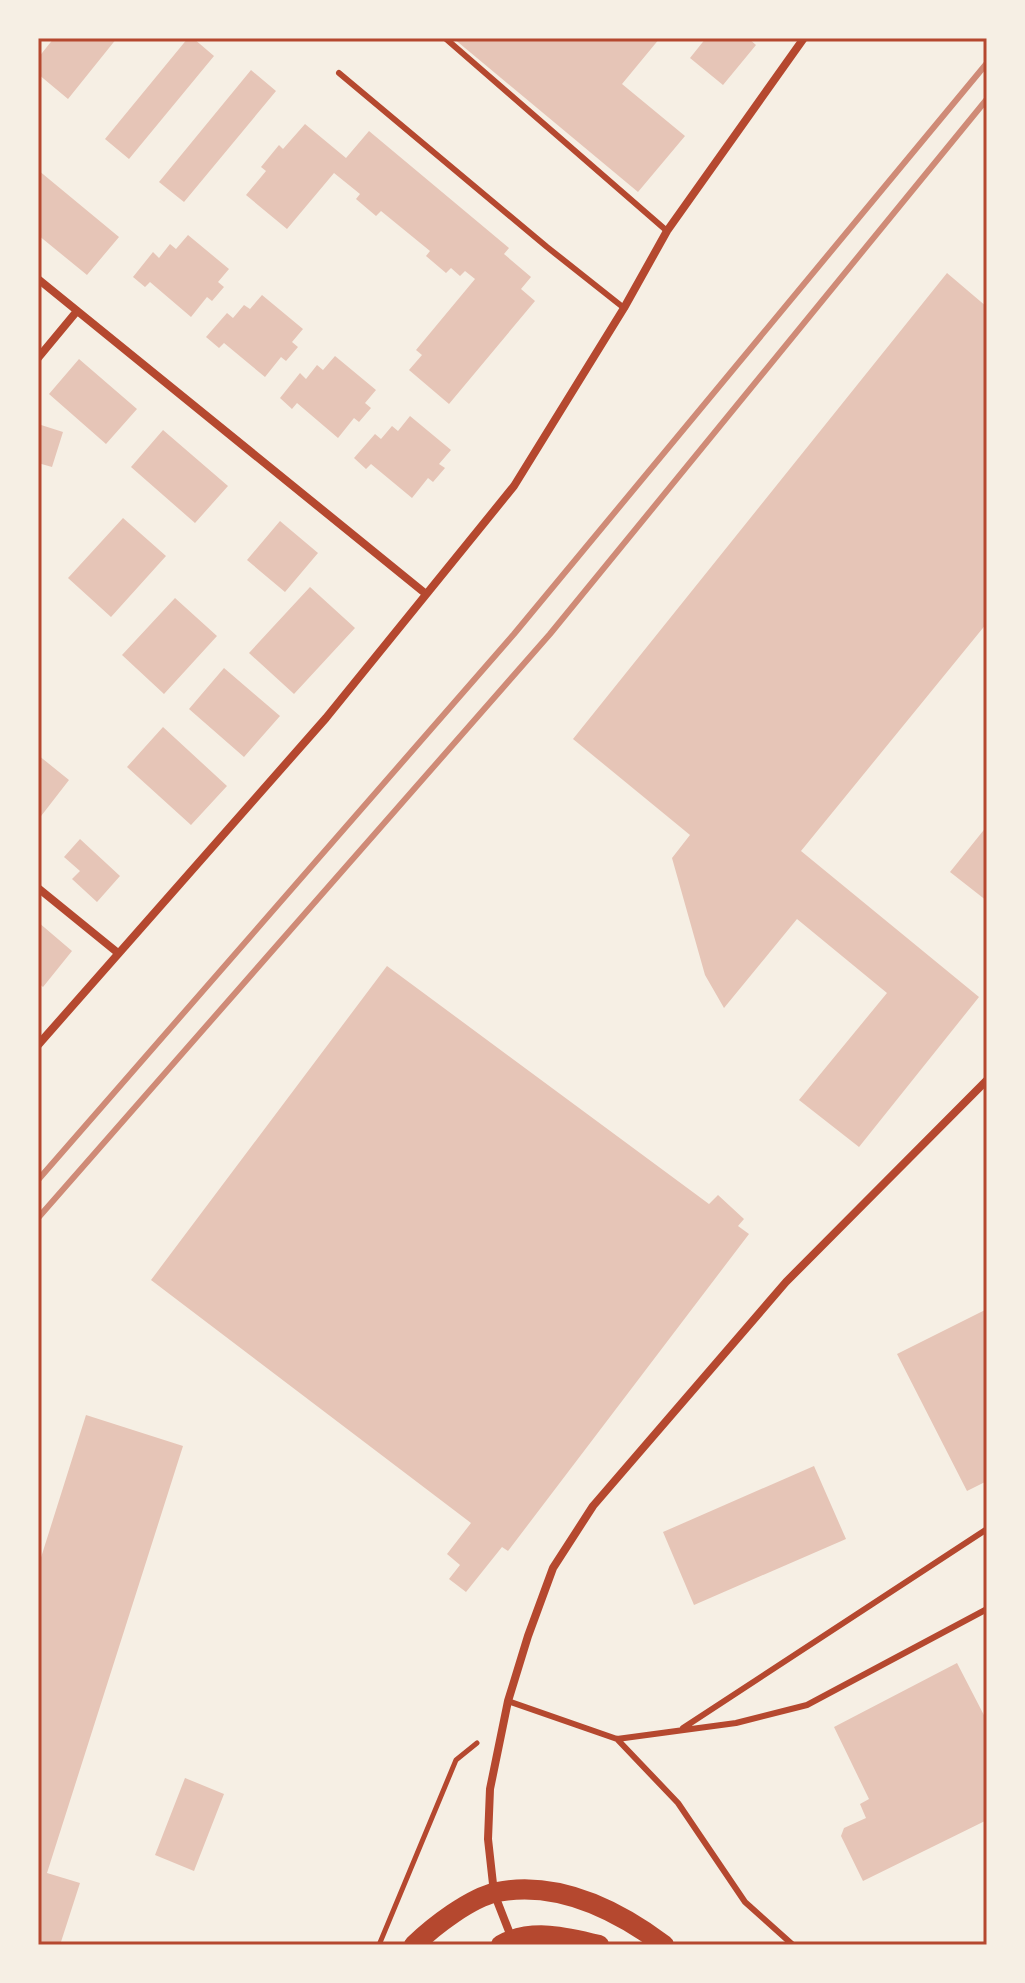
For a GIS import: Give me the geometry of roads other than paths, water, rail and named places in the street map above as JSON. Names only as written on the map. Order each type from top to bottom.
[{"type":"main road","points":[[414,1945],[442,1920],[494,1893],[524,1890],[578,1897],[631,1920],[664,1945]]},
{"type":"main road","points":[[506,1942],[556,1935],[599,1945]]},
{"type":"street","points":[[38,1045],[326,718],[514,486],[624,308],[667,231],[804,38]]},
{"type":"street","points":[[38,279],[426,594]]},
{"type":"street","points":[[38,358],[77,311]]},
{"type":"street","points":[[38,888],[118,953]]},
{"type":"street","points":[[506,1942],[494,1893],[488,1839],[490,1789],[508,1701],[553,1568],[593,1506],[786,1282],[987,1080]]},
{"type":"lane","points":[[445,38],[667,231]]},
{"type":"lane","points":[[339,73],[624,308]]},
{"type":"lane","points":[[680,1730],[987,1529]]},
{"type":"lane","points":[[617,1739],[736,1723],[807,1705],[987,1609]]},
{"type":"lane","points":[[508,1701],[617,1739],[678,1803],[745,1902],[793,1945]]},
{"type":"railway","points":[[38,1180],[514,634],[987,63]]},
{"type":"railway","points":[[38,1218],[550,634],[987,99]]}]
